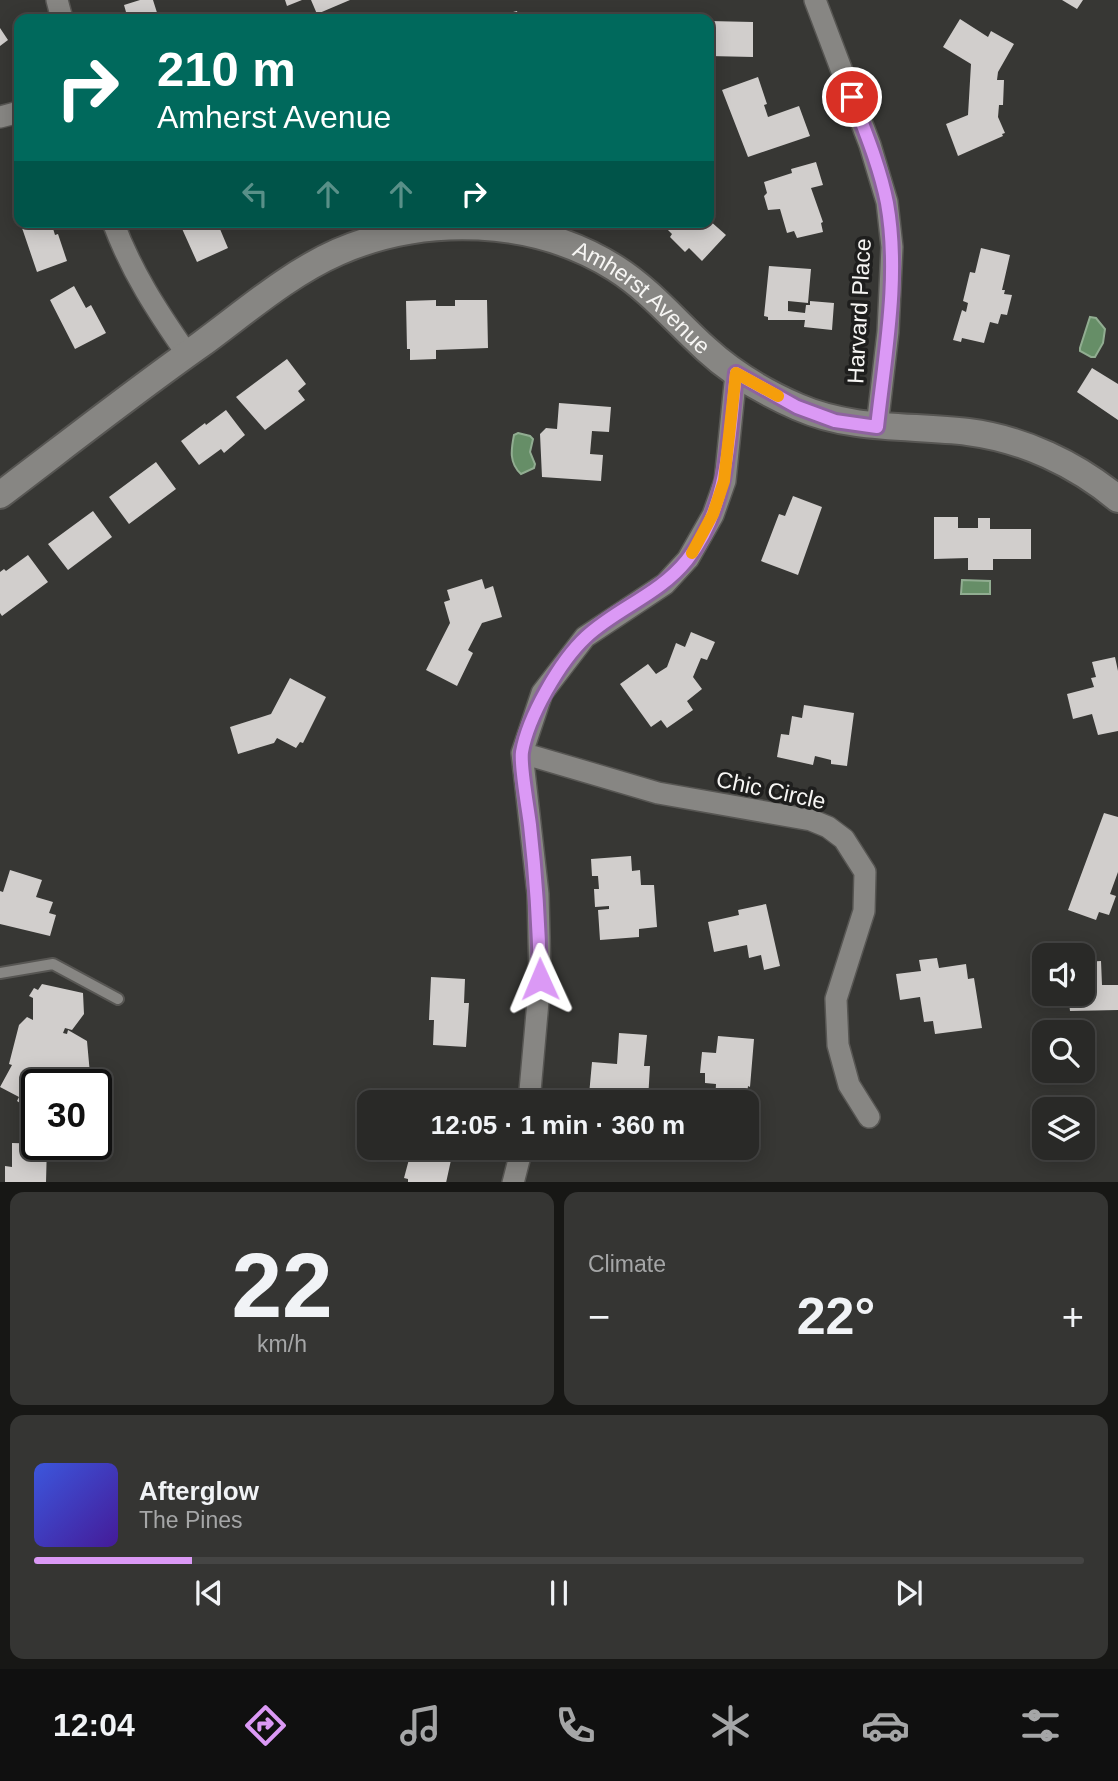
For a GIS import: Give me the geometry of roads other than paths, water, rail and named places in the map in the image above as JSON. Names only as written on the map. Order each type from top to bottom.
[{"type":"street","name":"Harvard Place","points":[[815,0],[870,145],[887,202],[892,247],[888,332],[877,427]]},
{"type":"street","points":[[115,228],[127,258],[157,311],[187,354]]},
{"type":"street","name":"Amherst Avenue","points":[[0,495],[299,273],[336,253],[407,228]]},
{"type":"street","name":"Amherst Avenue","points":[[495,228],[535,235],[578,249],[616,268],[653,297],[706,350],[736,373],[797,407],[835,421],[877,427],[970,432],[1015,442],[1055,458],[1094,480],[1118,499]]},
{"type":"street","points":[[530,1090],[540,979],[539,906],[522,753],[542,693],[585,637],[665,584],[688,559],[701,537],[713,514],[724,481],[736,373]]},
{"type":"street","name":"Chic Circle","points":[[522,753],[658,793],[811,820],[828,827],[844,839],[865,872],[864,911],[836,999],[838,1045],[849,1085],[869,1117]]},
{"type":"street","points":[[513,1182],[519,1160]]},
{"type":"lane","points":[[0,973],[53,964],[118,999]]}]
